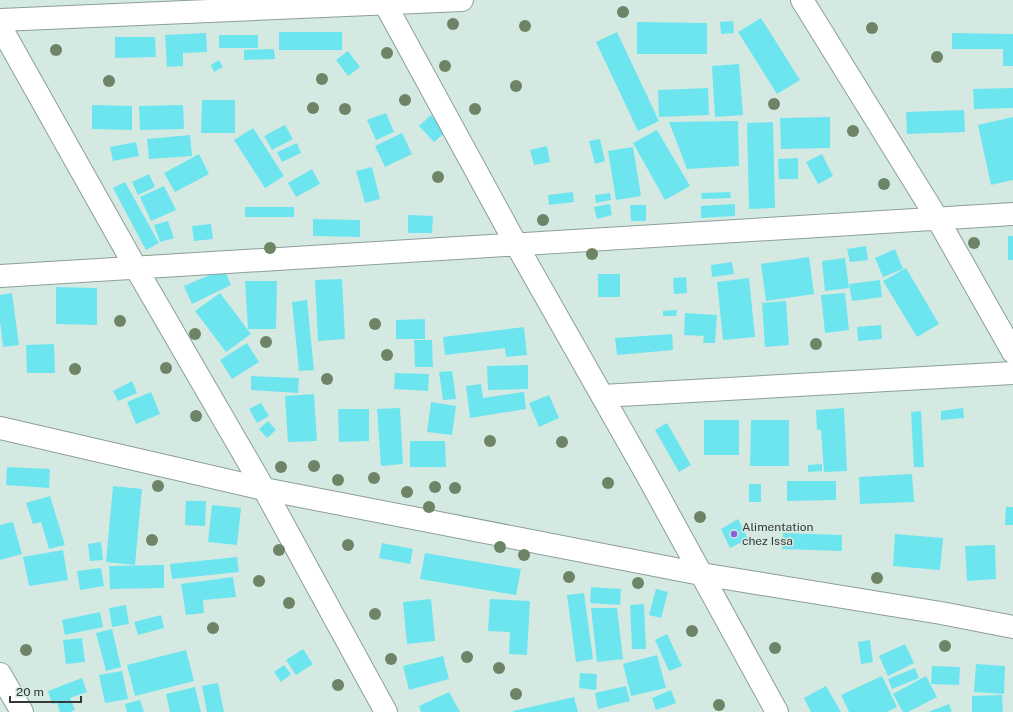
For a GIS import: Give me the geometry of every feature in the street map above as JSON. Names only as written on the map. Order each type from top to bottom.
[{"type":"street","points":[[0,20],[384,2],[462,0]]},
{"type":"street","points":[[788,0],[816,0]]},
{"type":"street","points":[[802,0],[937,218],[1013,352]]},
{"type":"street","points":[[384,2],[516,244],[777,712]]},
{"type":"street","points":[[0,26],[136,268],[264,490],[386,712]]},
{"type":"street","points":[[0,276],[1013,214]]},
{"type":"street","points":[[602,396],[1013,373]]},
{"type":"street","points":[[0,428],[264,490],[701,574],[941,613],[1013,627]]},
{"type":"street","points":[[0,674],[22,712]]},
{"type":"building","points":[[761,18],[800,80],[777,94],[738,32]]},
{"type":"building","points":[[733,21],[734,33],[721,34],[720,22]]},
{"type":"building","points":[[637,22],[707,23],[707,54],[637,54]]},
{"type":"building","points":[[279,32],[342,32],[342,50],[279,50]]},
{"type":"building","points":[[617,32],[659,121],[638,131],[596,42]]},
{"type":"building","points":[[206,33],[207,52],[183,53],[183,66],[167,67],[165,35]]},
{"type":"building","points":[[952,33],[1013,34],[1013,66],[1003,66],[1003,49],[952,49]]},
{"type":"building","points":[[219,35],[258,35],[258,48],[219,48]]},
{"type":"building","points":[[115,37],[155,37],[156,57],[115,58]]},
{"type":"building","points":[[274,49],[275,59],[244,60],[244,50]]},
{"type":"building","points":[[348,51],[360,67],[348,76],[336,60]]},
{"type":"building","points":[[219,60],[223,67],[214,72],[211,65]]},
{"type":"building","points":[[739,64],[743,115],[715,117],[712,66]]},
{"type":"building","points":[[708,88],[709,115],[659,117],[658,90]]},
{"type":"building","points":[[1013,88],[1013,108],[974,109],[973,89]]},
{"type":"building","points":[[202,100],[235,100],[235,133],[201,133]]},
{"type":"building","points":[[92,105],[132,106],[132,130],[92,129]]},
{"type":"building","points":[[183,105],[184,129],[140,130],[139,106]]},
{"type":"building","points":[[964,110],[965,132],[907,134],[906,112]]},
{"type":"building","points":[[386,113],[394,132],[376,140],[367,120]]},
{"type":"building","points":[[431,115],[446,132],[434,142],[419,126]]},
{"type":"building","points":[[830,117],[830,148],[781,149],[780,118]]},
{"type":"building","points":[[1013,117],[1013,180],[991,185],[978,125]]},
{"type":"building","points":[[738,121],[739,166],[687,169],[669,122]]},
{"type":"building","points":[[773,122],[775,208],[749,209],[747,123]]},
{"type":"building","points":[[285,125],[293,139],[272,150],[264,136]]},
{"type":"building","points":[[253,128],[284,176],[265,188],[234,140]]},
{"type":"building","points":[[657,130],[690,186],[665,200],[633,143]]},
{"type":"building","points":[[402,133],[412,154],[385,167],[375,146]]},
{"type":"building","points":[[190,135],[192,156],[149,159],[147,139]]},
{"type":"building","points":[[600,139],[605,161],[595,164],[589,141]]},
{"type":"building","points":[[136,142],[139,156],[113,161],[110,147]]},
{"type":"building","points":[[297,143],[301,153],[282,162],[277,152]]},
{"type":"building","points":[[547,146],[550,162],[534,165],[530,150]]},
{"type":"building","points":[[633,147],[641,196],[616,200],[608,151]]},
{"type":"building","points":[[199,154],[209,174],[175,192],[164,173]]},
{"type":"building","points":[[822,154],[833,176],[818,184],[806,162]]},
{"type":"building","points":[[798,158],[798,179],[779,179],[778,159]]},
{"type":"building","points":[[372,167],[380,199],[365,203],[356,171]]},
{"type":"building","points":[[312,169],[320,184],[296,197],[288,183]]},
{"type":"building","points":[[149,174],[155,187],[138,195],[132,182]]},
{"type":"building","points":[[125,182],[159,243],[146,250],[113,188]]},
{"type":"building","points":[[164,186],[176,210],[151,221],[140,197]]},
{"type":"building","points":[[573,192],[574,202],[549,205],[548,195]]},
{"type":"building","points":[[730,192],[731,198],[702,199],[701,193]]},
{"type":"building","points":[[610,193],[611,200],[596,203],[595,195]]},
{"type":"building","points":[[610,204],[612,215],[597,219],[594,207]]},
{"type":"building","points":[[735,204],[735,216],[701,218],[701,206]]},
{"type":"building","points":[[630,205],[646,205],[646,221],[631,221]]},
{"type":"building","points":[[245,207],[294,207],[294,217],[245,217]]},
{"type":"building","points":[[408,215],[433,216],[432,233],[408,233]]},
{"type":"building","points":[[313,219],[360,220],[360,237],[313,236]]},
{"type":"building","points":[[168,221],[174,238],[160,242],[154,225]]},
{"type":"building","points":[[211,224],[213,239],[194,241],[192,226]]},
{"type":"building","points":[[1008,236],[1013,236],[1013,260],[1008,260]]},
{"type":"building","points":[[866,246],[868,260],[850,262],[847,249]]},
{"type":"building","points":[[895,249],[903,269],[883,277],[875,258]]},
{"type":"building","points":[[809,257],[814,294],[766,301],[761,264]]},
{"type":"building","points":[[845,258],[849,288],[825,291],[822,261]]},
{"type":"building","points":[[732,262],[734,274],[712,277],[711,265]]},
{"type":"building","points":[[906,268],[939,324],[917,337],[883,281]]},
{"type":"building","points":[[224,269],[231,285],[192,304],[184,286]]},
{"type":"building","points":[[598,274],[620,274],[620,297],[598,297]]},
{"type":"building","points":[[686,277],[687,293],[674,294],[673,278]]},
{"type":"building","points":[[749,278],[755,337],[723,340],[717,282]]},
{"type":"building","points":[[342,279],[345,339],[318,341],[315,280]]},
{"type":"building","points":[[880,280],[882,297],[852,301],[849,284]]},
{"type":"building","points":[[245,281],[277,281],[276,329],[248,329]]},
{"type":"building","points":[[56,287],[97,288],[97,325],[56,324]]},
{"type":"building","points":[[12,293],[19,345],[3,347],[0,321],[0,295]]},
{"type":"building","points":[[220,293],[251,334],[226,352],[195,311]]},
{"type":"building","points":[[845,293],[849,330],[825,333],[821,295]]},
{"type":"building","points":[[307,300],[314,370],[299,371],[292,302]]},
{"type":"building","points":[[786,301],[789,345],[765,347],[762,303]]},
{"type":"building","points":[[677,310],[676,316],[663,316],[663,311]]},
{"type":"building","points":[[685,313],[717,315],[715,343],[703,343],[704,336],[684,335]]},
{"type":"building","points":[[425,319],[425,339],[396,339],[396,320]]},
{"type":"building","points":[[881,325],[882,339],[858,341],[857,327]]},
{"type":"building","points":[[524,327],[527,355],[506,357],[505,348],[445,355],[443,337]]},
{"type":"building","points":[[672,334],[673,350],[617,355],[615,338]]},
{"type":"building","points":[[414,340],[432,340],[433,367],[415,367]]},
{"type":"building","points":[[247,343],[259,362],[232,379],[220,360]]},
{"type":"building","points":[[54,344],[55,373],[27,373],[26,345]]},
{"type":"building","points":[[528,365],[528,389],[488,390],[487,366]]},
{"type":"building","points":[[452,371],[456,399],[443,400],[439,372]]},
{"type":"building","points":[[395,373],[429,374],[428,391],[394,389]]},
{"type":"building","points":[[251,376],[299,378],[298,393],[251,390]]},
{"type":"building","points":[[132,381],[137,393],[118,401],[113,391]]},
{"type":"building","points":[[481,384],[483,398],[524,392],[526,409],[470,418],[466,386]]},
{"type":"building","points":[[151,392],[160,414],[136,424],[127,402]]},
{"type":"building","points":[[314,394],[317,441],[288,442],[285,396]]},
{"type":"building","points":[[549,395],[559,418],[539,427],[529,403]]},
{"type":"building","points":[[431,402],[456,406],[452,435],[427,432]]},
{"type":"building","points":[[261,403],[269,416],[257,423],[249,409]]},
{"type":"building","points":[[400,408],[403,464],[381,466],[377,409]]},
{"type":"building","points":[[844,408],[847,471],[824,472],[821,430],[817,430],[816,410]]},
{"type":"building","points":[[963,408],[964,418],[941,420],[941,411]]},
{"type":"building","points":[[338,409],[369,409],[369,441],[339,442]]},
{"type":"building","points":[[921,411],[924,467],[914,467],[911,412]]},
{"type":"building","points":[[704,420],[739,420],[739,455],[704,455]]},
{"type":"building","points":[[751,420],[789,420],[789,466],[750,466]]},
{"type":"building","points":[[268,421],[276,430],[267,438],[259,429]]},
{"type":"building","points":[[667,423],[691,465],[679,472],[655,430]]},
{"type":"building","points":[[410,441],[445,441],[446,467],[410,467]]},
{"type":"building","points":[[822,464],[822,471],[808,472],[808,465]]},
{"type":"building","points":[[7,467],[50,469],[49,488],[6,485]]},
{"type":"building","points":[[912,474],[914,502],[860,504],[859,477]]},
{"type":"building","points":[[787,481],[836,481],[836,500],[787,501]]},
{"type":"building","points":[[749,484],[761,484],[761,502],[749,502]]},
{"type":"building","points":[[113,486],[142,489],[135,565],[106,562]]},
{"type":"building","points":[[50,496],[65,545],[49,549],[41,522],[33,524],[26,503]]},
{"type":"building","points":[[186,501],[206,501],[205,526],[185,525]]},
{"type":"building","points":[[212,505],[241,508],[237,545],[208,542]]},
{"type":"building","points":[[1006,507],[1013,507],[1013,525],[1005,525]]},
{"type":"building","name":"Alimentation chez Issa","points":[[738,519],[748,539],[730,548],[721,529]]},
{"type":"building","points":[[13,522],[22,554],[0,560],[0,525]]},
{"type":"building","points":[[783,533],[842,535],[842,551],[782,549]]},
{"type":"building","points":[[895,534],[943,538],[940,570],[893,566]]},
{"type":"building","points":[[101,542],[103,560],[90,561],[88,544]]},
{"type":"building","points":[[382,543],[413,549],[410,564],[379,558]]},
{"type":"building","points":[[995,545],[996,579],[967,581],[965,546]]},
{"type":"building","points":[[63,550],[68,580],[29,586],[23,557]]},
{"type":"building","points":[[425,553],[521,569],[516,595],[420,579]]},
{"type":"building","points":[[237,557],[239,572],[172,579],[170,564]]},
{"type":"building","points":[[164,565],[164,588],[110,589],[109,566]]},
{"type":"building","points":[[101,568],[104,586],[80,590],[77,571]]},
{"type":"building","points":[[233,577],[236,597],[203,600],[204,613],[186,615],[181,584]]},
{"type":"building","points":[[591,587],[621,589],[620,605],[590,603]]},
{"type":"building","points":[[656,589],[668,592],[661,618],[649,615]]},
{"type":"building","points":[[584,593],[593,659],[576,662],[567,595]]},
{"type":"building","points":[[431,599],[435,641],[407,644],[403,602]]},
{"type":"building","points":[[490,599],[530,601],[527,655],[509,654],[510,632],[488,631]]},
{"type":"building","points":[[644,604],[646,649],[632,649],[630,605]]},
{"type":"building","points":[[126,605],[129,624],[112,627],[109,608]]},
{"type":"building","points":[[591,608],[617,608],[623,659],[597,662]]},
{"type":"building","points":[[100,612],[103,627],[65,635],[62,620]]},
{"type":"building","points":[[161,615],[164,628],[138,635],[134,622]]},
{"type":"building","points":[[112,629],[121,667],[106,671],[96,633]]},
{"type":"building","points":[[667,634],[682,666],[669,671],[655,640]]},
{"type":"building","points":[[82,638],[85,662],[66,664],[63,640]]},
{"type":"building","points":[[870,640],[873,662],[861,664],[858,642]]},
{"type":"building","points":[[905,644],[914,663],[888,676],[879,656]]},
{"type":"building","points":[[303,649],[313,664],[296,675],[286,660]]},
{"type":"building","points":[[186,650],[194,681],[135,696],[127,665]]},
{"type":"building","points":[[657,655],[666,688],[631,696],[623,664]]},
{"type":"building","points":[[443,656],[449,679],[409,690],[403,666]]},
{"type":"building","points":[[976,664],[1005,666],[1004,694],[974,692]]},
{"type":"building","points":[[284,665],[291,674],[281,682],[274,672]]},
{"type":"building","points":[[932,666],[960,667],[959,685],[931,684]]},
{"type":"building","points":[[915,668],[919,678],[892,689],[888,679]]},
{"type":"building","points":[[122,671],[128,699],[105,703],[99,675]]},
{"type":"building","points":[[580,673],[597,674],[596,690],[579,688]]},
{"type":"building","points":[[882,676],[897,707],[887,712],[849,712],[841,695]]},
{"type":"building","points":[[926,676],[937,697],[908,712],[903,712],[893,694]]},
{"type":"building","points":[[82,678],[87,692],[70,698],[75,710],[70,712],[60,712],[57,703],[52,704],[48,691]]},
{"type":"building","points":[[218,683],[224,712],[207,712],[202,686]]},
{"type":"building","points":[[626,686],[630,701],[598,709],[595,693]]},
{"type":"building","points":[[826,686],[841,712],[811,712],[804,698]]},
{"type":"building","points":[[195,687],[201,712],[170,712],[166,694]]},
{"type":"building","points":[[671,690],[676,703],[656,710],[652,698]]},
{"type":"building","points":[[449,692],[460,712],[421,712],[419,706]]},
{"type":"building","points":[[1002,695],[1003,712],[972,712],[972,696]]},
{"type":"building","points":[[574,697],[578,712],[513,712],[513,711]]},
{"type":"building","points":[[140,700],[144,712],[127,712],[125,704]]},
{"type":"building","points":[[949,704],[952,712],[928,712]]},
{"type":"place","name":"Alimentation chez Issa","points":[[734,534]]}]
